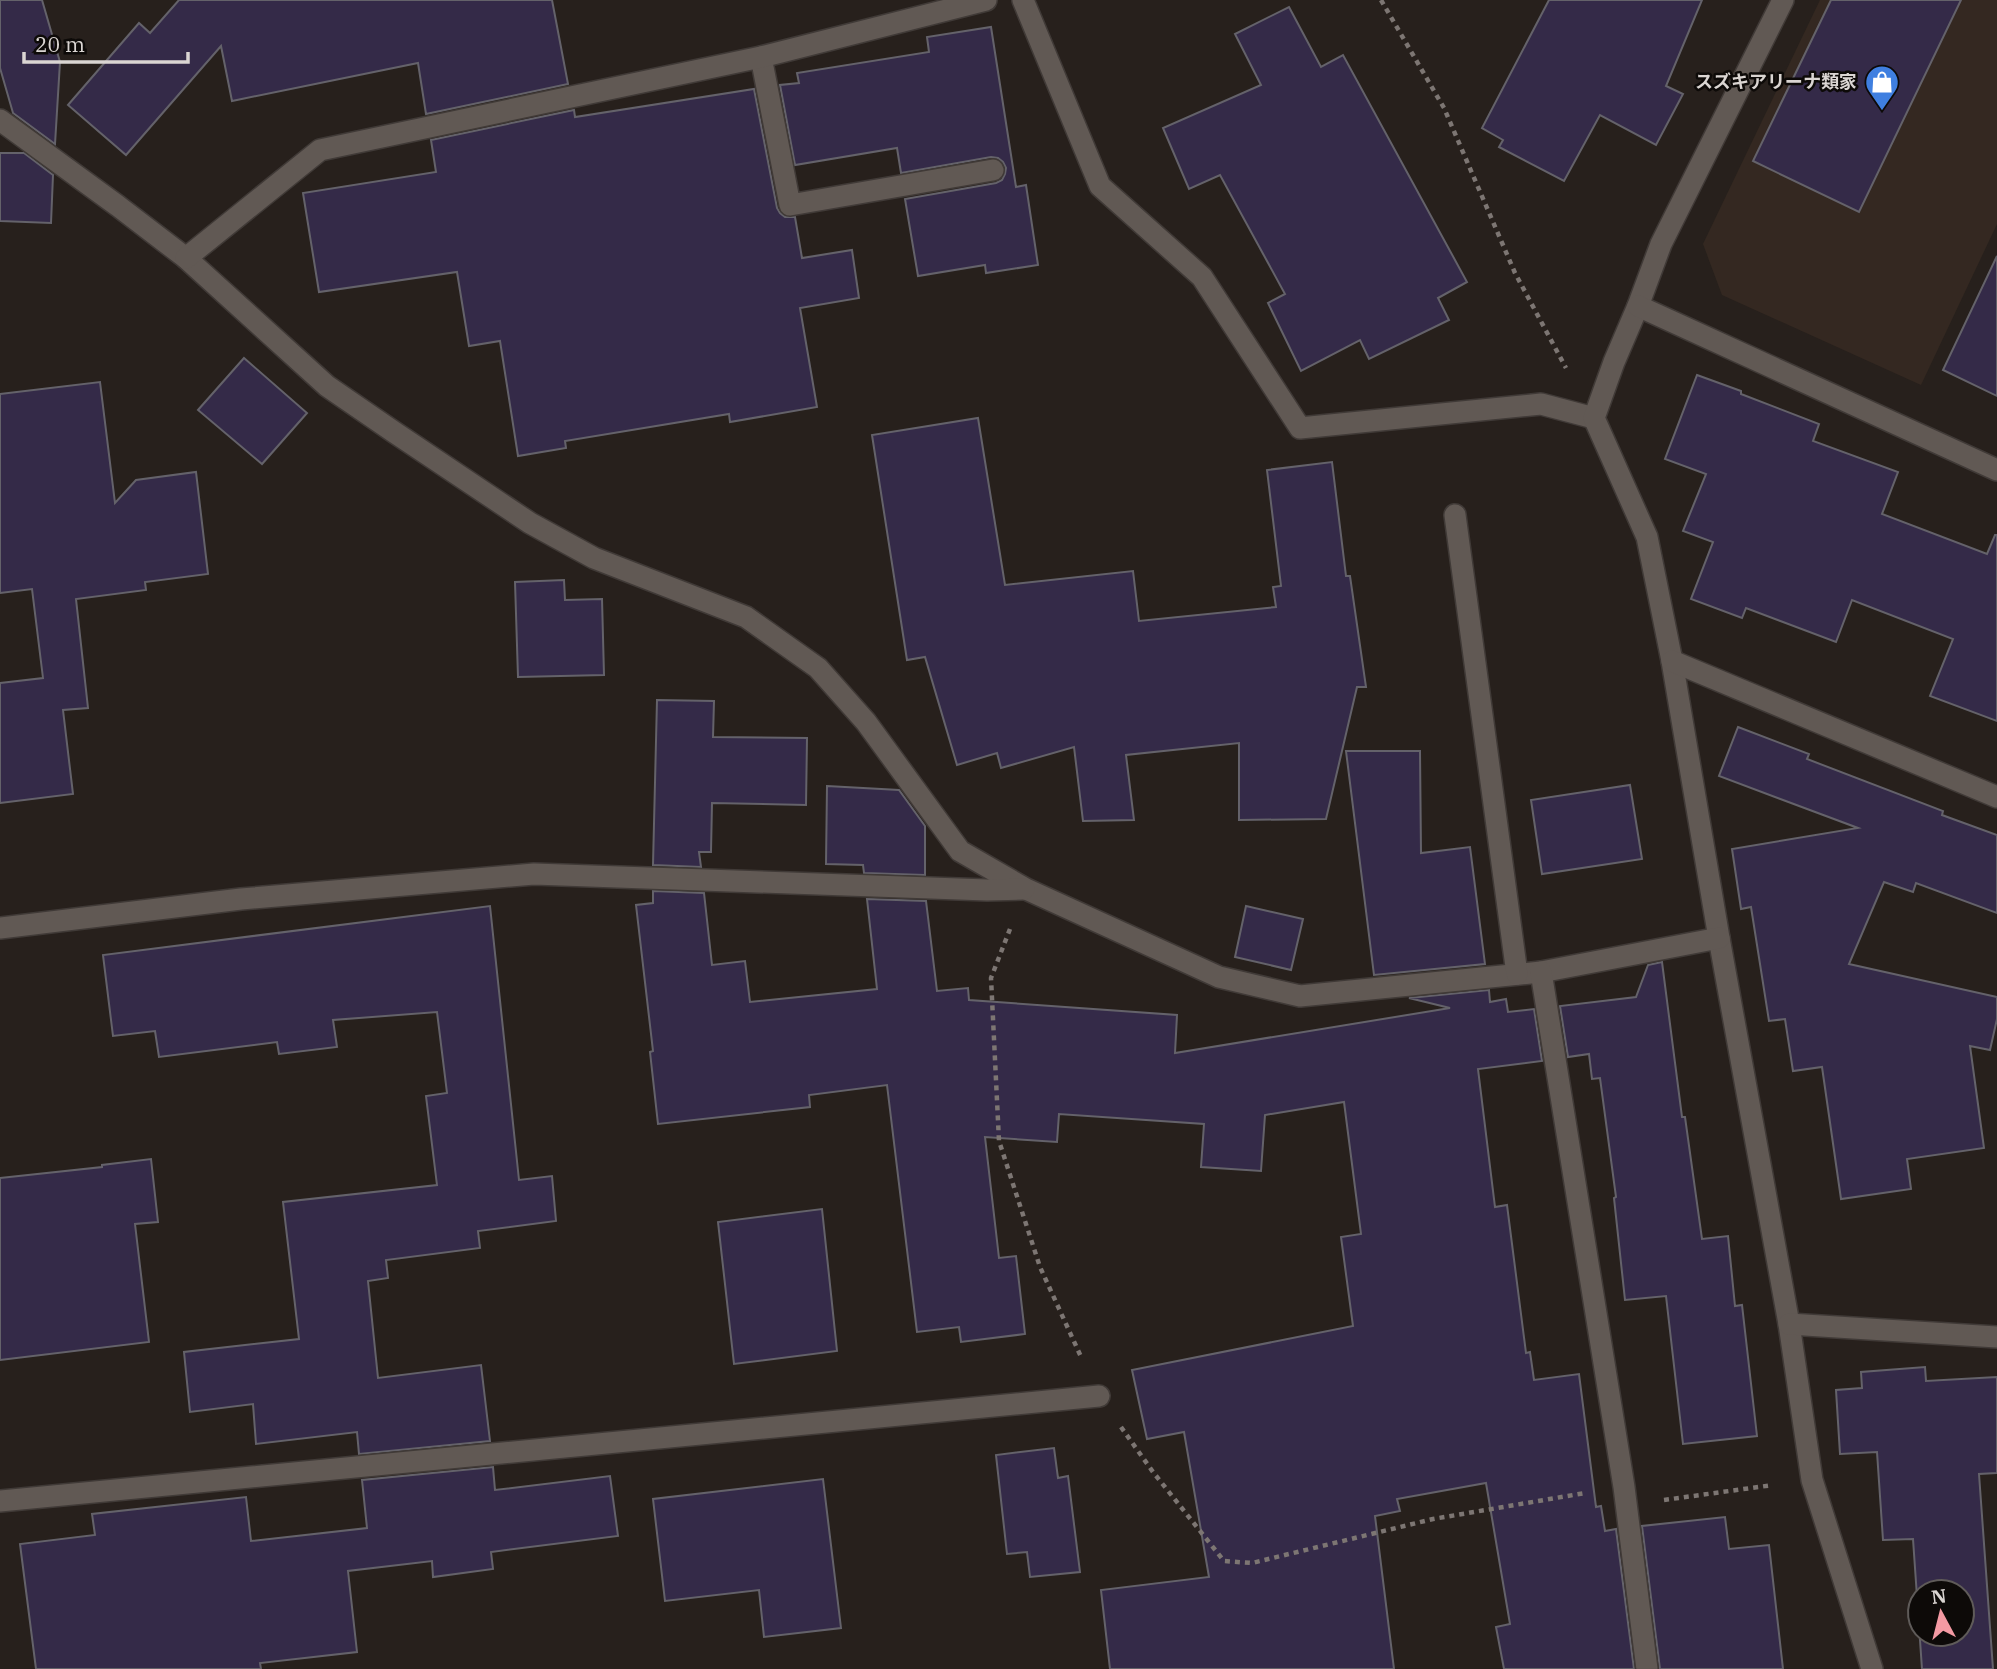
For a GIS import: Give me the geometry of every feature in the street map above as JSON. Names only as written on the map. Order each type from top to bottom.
[{"type":"street","points":[[186,258],[320,150],[761,57],[986,0]]},
{"type":"street","points":[[1023,0],[1100,186],[1202,277],[1300,428],[1541,404],[1594,418]]},
{"type":"street","points":[[1783,0],[1661,244],[1594,418],[1647,537],[1672,661],[1789,1324],[1812,1480],[1872,1669]]},
{"type":"street","points":[[761,57],[790,205],[993,170]]},
{"type":"street","points":[[0,120],[186,258],[327,386],[530,523],[594,558],[746,617],[818,668],[866,722],[960,851],[1026,889],[1219,977],[1300,996],[1541,972],[1719,938]]},
{"type":"street","points":[[1638,306],[1997,470]]},
{"type":"street","points":[[1455,515],[1517,974]]},
{"type":"street","points":[[1672,661],[1997,797]]},
{"type":"street","points":[[0,928],[241,899],[534,874],[987,890],[1026,889]]},
{"type":"street","points":[[1541,972],[1625,1496],[1647,1669]]},
{"type":"street","points":[[1789,1324],[1997,1337]]},
{"type":"street","points":[[0,1501],[1099,1396]]},
{"type":"path","points":[[1381,0],[1444,108],[1514,273],[1594,418]]},
{"type":"path","points":[[1026,889],[991,978],[999,1141],[1040,1267],[1099,1396],[1153,1472],[1224,1560],[1252,1563],[1433,1519],[1625,1496],[1812,1480]]},
{"type":"shaded area","name":"スズキアリーナ類家","points":[[1820,0],[1997,0],[1997,224],[1921,385],[1722,295],[1703,244]]},
{"type":"building","points":[[0,0],[42,0],[60,62],[55,144],[13,113],[0,68]]},
{"type":"building","points":[[179,0],[552,0],[568,84],[426,114],[418,63],[232,101],[221,46],[126,155],[68,105],[139,23],[150,33]]},
{"type":"building","points":[[1549,0],[1702,0],[1666,86],[1683,94],[1656,145],[1600,115],[1564,181],[1499,147],[1503,140],[1482,128]]},
{"type":"building","points":[[1831,0],[1961,0],[1859,212],[1753,161]]},
{"type":"building","points":[[1289,7],[1321,67],[1343,55],[1467,282],[1438,298],[1449,320],[1369,359],[1360,340],[1301,371],[1268,303],[1285,294],[1220,175],[1189,189],[1163,128],[1261,85],[1235,34]]},
{"type":"building","points":[[991,27],[1016,187],[1026,185],[1038,265],[986,273],[985,265],[918,276],[905,199],[996,183],[1002,180],[1005,174],[1003,162],[991,157],[901,173],[897,148],[795,165],[780,85],[799,83],[797,73],[929,52],[927,37]]},
{"type":"building","points":[[754,89],[777,208],[785,217],[795,217],[802,258],[852,250],[859,298],[800,308],[817,407],[730,422],[729,414],[565,441],[566,448],[518,456],[500,341],[469,346],[457,272],[319,292],[303,193],[436,172],[431,140],[574,110],[575,117]]},
{"type":"building","points":[[0,153],[24,153],[53,175],[51,223],[0,221]]},
{"type":"building","points":[[1997,256],[1997,396],[1943,370]]},
{"type":"building","points":[[244,358],[307,413],[262,464],[198,410]]},
{"type":"building","points":[[1697,375],[1819,424],[1813,441],[1898,472],[1882,514],[1987,554],[1997,535],[1997,721],[1930,696],[1953,639],[1852,600],[1836,642],[1746,608],[1742,618],[1691,599],[1713,542],[1683,531],[1706,474],[1665,459]]},
{"type":"building","points":[[100,382],[115,503],[136,480],[196,472],[208,574],[145,582],[146,590],[76,599],[88,708],[63,710],[73,794],[0,803],[0,683],[43,678],[32,589],[0,593],[0,394]]},
{"type":"building","points":[[978,418],[1005,585],[1133,571],[1139,621],[1276,607],[1273,587],[1281,586],[1267,470],[1332,462],[1346,576],[1350,576],[1366,687],[1357,687],[1326,819],[1239,820],[1239,743],[1126,755],[1134,820],[1083,821],[1074,747],[1001,768],[997,753],[957,765],[925,657],[907,660],[872,435]]},
{"type":"building","points":[[564,580],[565,600],[602,599],[604,675],[518,677],[515,582]]},
{"type":"building","points":[[657,700],[714,701],[713,737],[807,738],[806,805],[712,803],[711,852],[699,852],[701,867],[653,865]]},
{"type":"building","points":[[1738,727],[1809,754],[1807,759],[1943,811],[1942,815],[1997,835],[1997,913],[1916,883],[1913,892],[1884,882],[1849,964],[1997,997],[1997,1019],[1990,1050],[1970,1046],[1984,1148],[1907,1159],[1911,1189],[1841,1199],[1822,1067],[1793,1071],[1785,1019],[1769,1021],[1751,907],[1741,909],[1732,849],[1858,828],[1719,776]]},
{"type":"building","points":[[1346,751],[1420,751],[1421,853],[1470,847],[1485,964],[1374,975]]},
{"type":"building","points":[[1630,785],[1642,859],[1542,874],[1531,800]]},
{"type":"building","points":[[827,786],[899,790],[925,826],[925,875],[864,873],[863,865],[826,864]]},
{"type":"building","points":[[653,891],[704,893],[712,965],[745,961],[750,1002],[877,989],[867,899],[926,901],[937,991],[968,988],[969,1000],[1177,1015],[1175,1053],[1450,1008],[1409,998],[1489,990],[1490,1002],[1506,999],[1508,1012],[1534,1009],[1542,1061],[1478,1069],[1495,1207],[1507,1205],[1526,1353],[1530,1352],[1534,1380],[1579,1374],[1596,1507],[1601,1506],[1605,1531],[1616,1529],[1634,1669],[1504,1669],[1496,1627],[1510,1624],[1486,1483],[1397,1499],[1400,1511],[1375,1516],[1394,1669],[1110,1669],[1101,1590],[1209,1577],[1184,1432],[1147,1439],[1132,1370],[1353,1326],[1341,1237],[1361,1234],[1344,1102],[1265,1115],[1261,1171],[1201,1167],[1204,1124],[1059,1114],[1057,1142],[985,1137],[999,1258],[1016,1256],[1025,1334],[961,1342],[959,1327],[917,1332],[887,1085],[809,1095],[810,1107],[658,1124],[650,1052],[653,1051],[636,905],[653,903]]},
{"type":"building","points":[[490,906],[519,1180],[552,1176],[556,1221],[478,1231],[480,1248],[386,1260],[388,1278],[368,1281],[378,1378],[481,1365],[490,1441],[359,1454],[357,1432],[256,1444],[253,1404],[190,1412],[184,1352],[299,1339],[283,1202],[437,1185],[426,1096],[447,1093],[437,1012],[333,1020],[337,1047],[279,1054],[277,1042],[159,1057],[155,1031],[113,1036],[103,955]]},
{"type":"building","points":[[1246,906],[1303,919],[1291,970],[1235,957]]},
{"type":"building","points":[[1662,962],[1682,1117],[1685,1117],[1702,1239],[1728,1236],[1735,1306],[1742,1305],[1757,1436],[1683,1444],[1666,1296],[1625,1300],[1616,1197],[1600,1078],[1592,1079],[1589,1054],[1568,1057],[1560,1006],[1636,997],[1648,965]]},
{"type":"building","points":[[151,1159],[158,1222],[135,1224],[149,1342],[0,1360],[0,1178]]},
{"type":"building","points":[[822,1209],[837,1351],[734,1364],[718,1222]]},
{"type":"building","points":[[1925,1367],[1926,1381],[1997,1377],[1997,1473],[1979,1474],[1993,1669],[1922,1669],[1921,1648],[1976,1648],[1976,1578],[1916,1578],[1913,1539],[1883,1540],[1877,1452],[1840,1454],[1836,1390],[1862,1388],[1861,1372]]},
{"type":"building","points":[[1054,1448],[1058,1478],[1068,1476],[1080,1572],[1030,1577],[1027,1552],[1007,1554],[996,1455]]},
{"type":"building","points":[[493,1467],[495,1490],[610,1476],[618,1536],[491,1552],[493,1569],[433,1577],[432,1561],[348,1571],[357,1652],[260,1663],[261,1669],[36,1669],[20,1544],[95,1535],[92,1514],[246,1497],[251,1541],[367,1528],[362,1480]]},
{"type":"building","points":[[823,1479],[841,1628],[764,1637],[759,1590],[665,1601],[653,1499]]},
{"type":"building","points":[[1725,1517],[1729,1549],[1769,1545],[1783,1669],[1660,1669],[1642,1526]]},
{"type":"place","name":"スズキアリーナ類家","points":[[1882,112]]}]
